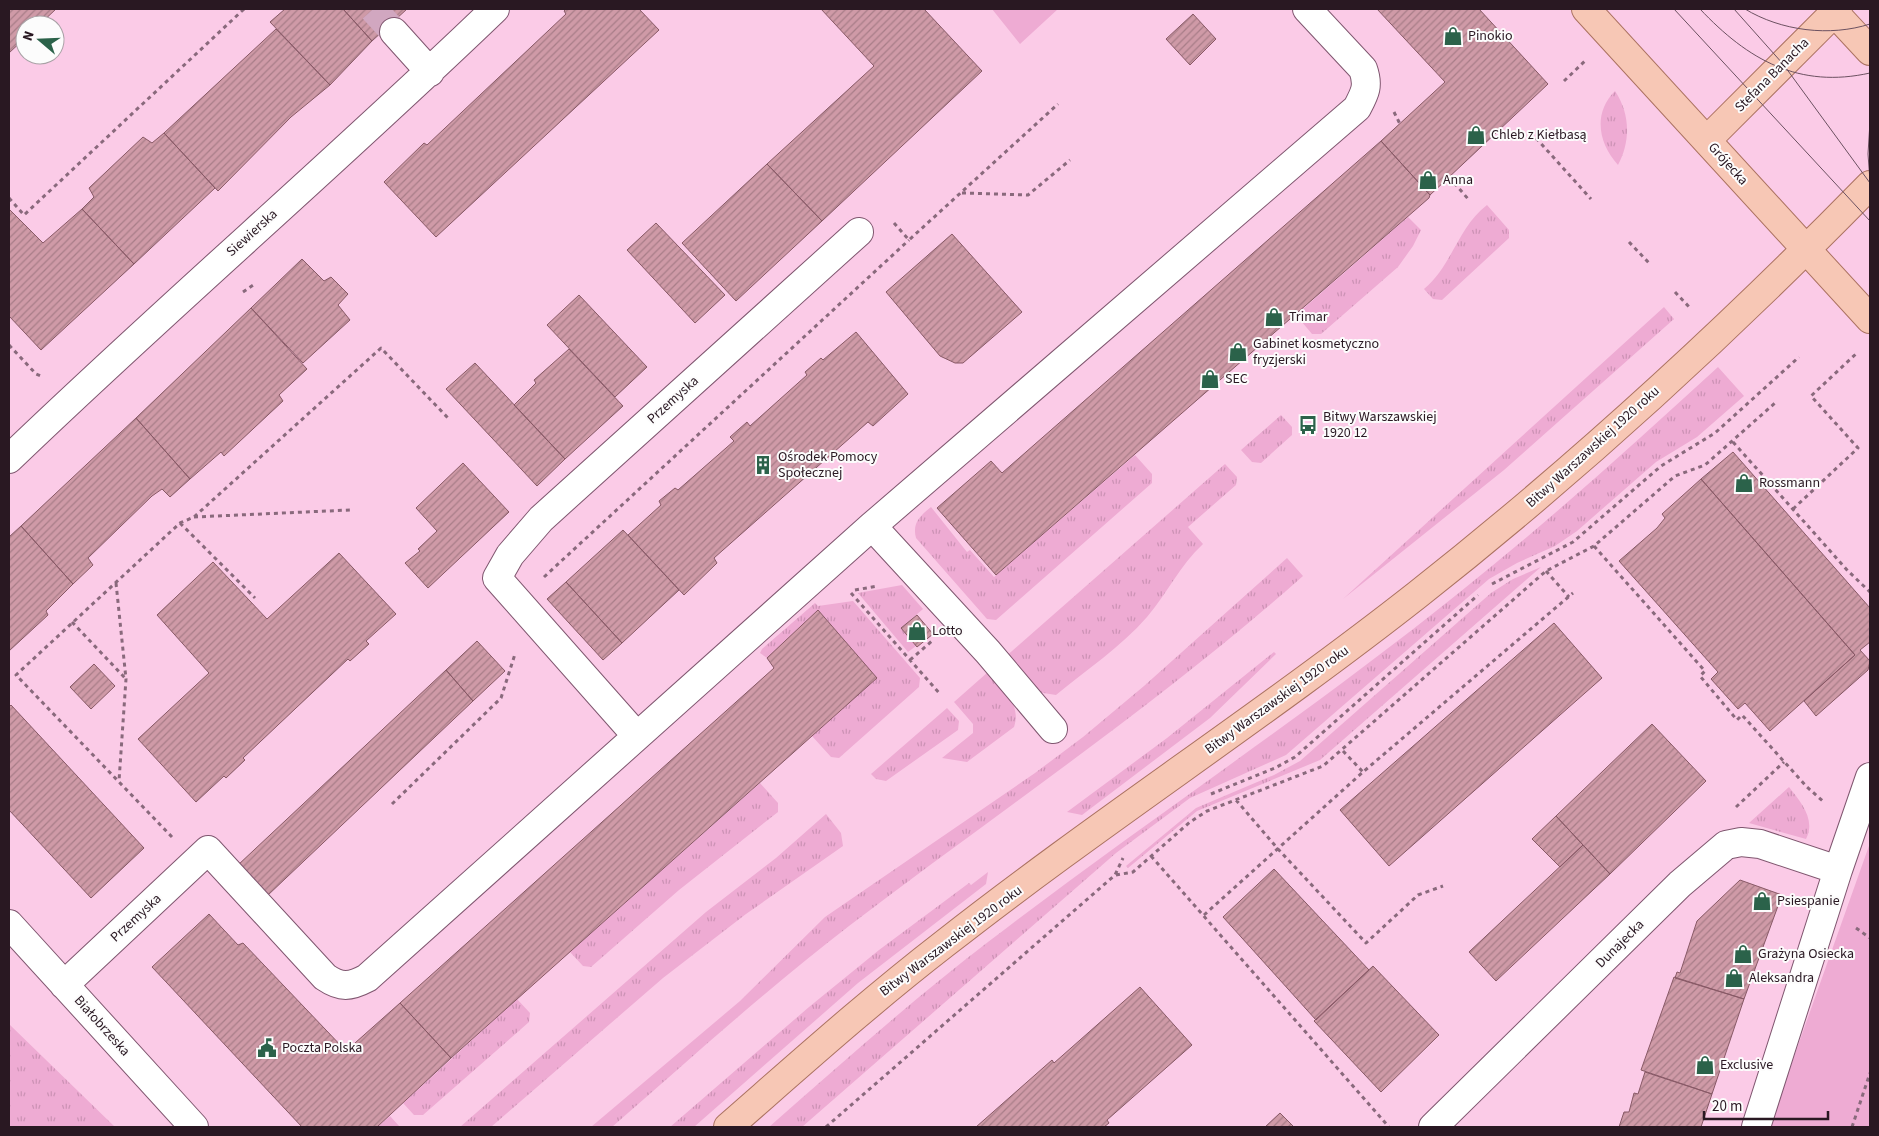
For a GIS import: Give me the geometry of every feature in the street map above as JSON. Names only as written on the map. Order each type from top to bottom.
[{"type":"main road","name":"Grójecka","points":[[1586,9],[1870,319]]},
{"type":"main road","name":"Stefana Banacha","points":[[1707,140],[1834,10]]},
{"type":"main road","points":[[1834,10],[1870,51]]},
{"type":"main road","points":[[1806,249],[1870,185]]},
{"type":"main road","name":"Bitwy Warszawskiej 1920 roku","points":[[728,1127],[849,1021],[945,943],[1370,631],[1472,551],[1563,474],[1716,337],[1806,249]]},
{"type":"street","name":"Siewierska","points":[[9,459],[111,361],[430,72],[495,9]]},
{"type":"street","points":[[523,607],[636,735],[872,526],[1357,108],[1367,88],[1363,69],[1307,9]]},
{"type":"street","points":[[394,32],[430,72]]},
{"type":"street","name":"Przemyska","points":[[523,607],[497,578],[510,555],[541,519],[859,232]]},
{"type":"street","points":[[872,526],[988,652],[1053,729]]},
{"type":"street","name":"Przemyska","points":[[64,985],[208,850],[325,977],[336,984],[354,985],[367,978],[636,735]]},
{"type":"street","points":[[1756,1127],[1825,908],[1870,778]]},
{"type":"street","name":"Dunajecka","points":[[1434,1127],[1680,884],[1726,845],[1741,842],[1760,844],[1838,870]]},
{"type":"street","name":"Białobrzeska","points":[[9,924],[194,1127]]},
{"type":"path","points":[[9,197],[24,215],[244,9]]},
{"type":"path","points":[[1564,81],[1590,56]]},
{"type":"path","points":[[392,804],[501,698],[523,607],[909,240],[1058,104]]},
{"type":"path","points":[[1536,138],[1591,199]]},
{"type":"path","points":[[961,192],[1028,195],[1070,160]]},
{"type":"path","points":[[1449,177],[1469,200]]},
{"type":"path","points":[[859,232],[882,211],[909,240]]},
{"type":"path","points":[[1630,242],[1649,263]]},
{"type":"path","points":[[1675,292],[1690,309]]},
{"type":"path","points":[[174,838],[16,675],[180,523],[194,517],[381,348],[448,418]]},
{"type":"path","points":[[1792,509],[1858,448],[1811,396],[1860,350]]},
{"type":"path","points":[[1488,587],[1506,575],[1573,542],[1661,466],[1715,433],[1799,357]]},
{"type":"path","points":[[1115,875],[1133,872],[1198,816],[1323,766],[1343,751],[1546,571],[1594,546],[1675,476],[1705,465],[1775,403]]},
{"type":"path","points":[[1733,442],[1848,571],[1870,592]]},
{"type":"path","points":[[194,517],[350,510]]},
{"type":"path","points":[[180,523],[255,598]]},
{"type":"path","points":[[1594,546],[1705,671],[1700,676],[1738,720],[1742,715],[1807,787],[1829,806]]},
{"type":"path","points":[[1546,571],[1569,597]]},
{"type":"path","points":[[116,582],[126,679],[119,781]]},
{"type":"path","points":[[1204,797],[1275,768],[1294,756],[1482,592]]},
{"type":"path","points":[[1204,915],[1363,772],[1573,593]]},
{"type":"path","points":[[72,622],[126,679]]},
{"type":"path","points":[[1343,751],[1363,772]]},
{"type":"path","points":[[1734,809],[1784,762]]},
{"type":"path","points":[[1236,800],[1278,849],[1366,943],[1418,895],[1443,886]]},
{"type":"path","points":[[826,1127],[1115,875],[1121,859],[1129,853]]},
{"type":"path","points":[[1151,856],[1389,1127]]},
{"type":"path","points":[[1825,908],[1870,938]]},
{"type":"path","points":[[1852,1127],[1870,1073]]},
{"type":"green space","points":[[992,9],[1058,9],[1020,44]]},
{"type":"green space","points":[[1615,91],[1624,108],[1627,127],[1625,146],[1618,165],[1606,147],[1602,138],[1601,128],[1603,109]]},
{"type":"green space","points":[[1487,205],[1509,230],[1509,238],[1442,300],[1433,299],[1424,289],[1442,269],[1469,224]]},
{"type":"green space","points":[[1408,217],[1421,230],[1413,246],[1398,267],[1321,334],[1312,334],[1296,315]]},
{"type":"green space","points":[[1664,307],[1674,319],[1504,470],[1343,599]]},
{"type":"green space","points":[[1718,367],[1744,396],[1697,437],[1656,462],[1577,531],[1555,546],[1517,563],[1489,579],[1286,755],[1190,798],[1116,853],[802,1127],[769,1127],[904,1009],[988,942],[1344,682],[1460,592],[1559,510]]},
{"type":"green space","points":[[1281,415],[1292,427],[1292,435],[1261,463],[1252,462],[1241,450]]},
{"type":"green space","points":[[1135,455],[1152,474],[1152,483],[996,620],[987,619],[916,538],[916,524],[931,507],[967,552],[970,550],[994,577]]},
{"type":"green space","points":[[1225,464],[1237,477],[1236,485],[1188,527],[1203,544],[1180,570],[1147,617],[1115,648],[1056,695],[1037,692],[1004,658]]},
{"type":"green space","points":[[1287,558],[1303,576],[1249,623],[1137,712],[818,950],[612,1127],[591,1127],[740,1001],[825,917],[1035,773],[1083,737],[1144,686]]},
{"type":"green space","points":[[1541,567],[1320,760],[1197,811],[1128,868],[1126,866],[1196,808],[1274,775],[1300,761],[1491,593],[1513,579]]},
{"type":"green space","points":[[902,585],[923,609],[901,628],[916,646],[908,652],[858,593]]},
{"type":"green space","points":[[853,601],[920,678],[919,687],[839,758],[831,757],[812,736],[877,678],[818,610],[767,658],[760,653],[762,649],[815,603],[818,606]]},
{"type":"green space","points":[[1274,652],[1276,654],[1210,718],[1082,815],[1067,812],[1167,738]]},
{"type":"green space","points":[[988,672],[1004,690],[1013,704],[1016,719],[1014,727],[967,762],[942,758],[973,733],[973,724],[954,702]]},
{"type":"green space","points":[[947,708],[959,721],[958,730],[886,781],[876,779],[871,774]]},
{"type":"green space","points":[[760,783],[778,803],[778,812],[679,890],[591,967],[583,966],[570,952]]},
{"type":"green space","points":[[1789,787],[1806,811],[1809,832],[1806,839],[1749,823]]},
{"type":"green space","points":[[826,814],[841,833],[843,846],[746,914],[663,978],[491,1127],[460,1127],[706,912],[776,858]]},
{"type":"green space","points":[[1870,843],[1870,1127],[1769,1127]]},
{"type":"green space","points":[[988,872],[986,884],[858,983],[694,1127],[670,1127],[809,1007],[879,950],[969,883],[971,885]]},
{"type":"green space","points":[[517,999],[530,1013],[529,1022],[423,1115],[414,1115],[403,1103]]},
{"type":"green space","points":[[9,1024],[115,1127],[9,1127]]},
{"type":"green space","points":[[390,1116],[400,1127],[377,1127]]},
{"type":"building","points":[[9,9],[56,9],[50,15],[15,15],[15,47],[9,53]]},
{"type":"building","points":[[285,9],[343,9],[372,41],[330,85],[270,22]]},
{"type":"building","points":[[343,9],[407,9],[372,41]]},
{"type":"building","points":[[566,9],[639,9],[659,30],[436,237],[384,182],[424,143],[427,145],[566,14],[564,11]]},
{"type":"building","points":[[821,9],[924,9],[982,71],[822,221],[767,164],[874,66]]},
{"type":"building","points":[[1377,9],[1479,9],[1548,84],[1430,195],[1381,141],[1445,82]]},
{"type":"building","points":[[1193,14],[1216,39],[1190,65],[1166,39]]},
{"type":"building","points":[[276,29],[330,85],[291,117],[218,191],[164,133]]},
{"type":"building","points":[[164,133],[215,188],[134,264],[82,209],[94,197],[89,188],[143,137],[152,143]]},
{"type":"building","points":[[1381,141],[1430,195],[1429,198],[996,575],[937,508],[991,461],[1002,473]]},
{"type":"building","points":[[767,164],[822,221],[736,301],[682,243]]},
{"type":"building","points":[[82,209],[134,264],[41,350],[9,316],[9,211],[43,243]]},
{"type":"building","points":[[656,223],[725,295],[695,323],[627,250]]},
{"type":"building","points":[[952,234],[1022,312],[963,363],[955,363],[940,356],[886,292]]},
{"type":"building","points":[[302,259],[324,281],[331,277],[348,294],[338,305],[350,320],[303,363],[251,308]]},
{"type":"building","points":[[579,295],[647,367],[615,397],[547,325]]},
{"type":"building","points":[[251,308],[307,369],[279,395],[283,401],[224,456],[221,452],[190,479],[136,418]]},
{"type":"building","name":"Ośrodek Pomocy Społecznej","points":[[856,332],[908,394],[873,426],[868,422],[714,558],[717,563],[684,595],[628,535],[661,505],[659,501],[675,488],[678,490],[734,441],[730,437],[747,422],[750,426],[807,375],[805,372],[821,358],[823,360]]},
{"type":"building","points":[[569,349],[623,406],[565,459],[514,405],[536,383],[534,380]]},
{"type":"building","points":[[475,363],[565,459],[537,486],[446,389]]},
{"type":"building","points":[[136,418],[190,479],[170,497],[162,489],[152,496],[88,558],[93,565],[73,584],[21,526]]},
{"type":"building","points":[[1733,452],[1870,608],[1870,642],[1860,650],[1870,661],[1868,670],[1816,716],[1804,701],[1855,655],[1701,479]]},
{"type":"building","points":[[463,463],[509,512],[428,588],[405,563],[420,551],[418,549],[437,531],[416,508]]},
{"type":"building","points":[[1701,479],[1855,655],[1770,731],[1745,703],[1738,709],[1711,679],[1718,672],[1619,561],[1657,528],[1665,518],[1662,514]]},
{"type":"building","points":[[21,526],[73,584],[46,611],[48,615],[9,651],[9,537]]},
{"type":"building","points":[[623,530],[679,590],[622,643],[566,582]]},
{"type":"building","points":[[339,553],[396,614],[366,641],[369,644],[350,661],[348,659],[243,758],[245,760],[226,778],[224,776],[196,802],[138,739],[209,673],[157,615],[213,562],[267,619]]},
{"type":"building","points":[[566,582],[622,643],[603,660],[547,599]]},
{"type":"building","points":[[818,610],[877,678],[451,1058],[400,1003],[774,668],[767,658]]},
{"type":"building","name":"Lotto","points":[[917,615],[933,634],[917,647],[901,628]]},
{"type":"building","points":[[1554,623],[1602,678],[1389,866],[1340,810]]},
{"type":"building","points":[[477,641],[505,671],[473,701],[446,670]]},
{"type":"building","points":[[94,664],[115,686],[91,709],[70,687]]},
{"type":"building","points":[[446,670],[473,701],[267,896],[238,865]]},
{"type":"building","points":[[11,705],[144,848],[91,898],[9,810],[9,707]]},
{"type":"building","points":[[1652,724],[1706,781],[1610,874],[1556,816]]},
{"type":"building","points":[[1556,816],[1583,845],[1560,867],[1532,839]]},
{"type":"building","points":[[1583,845],[1610,874],[1496,981],[1469,952]]},
{"type":"building","points":[[1274,869],[1369,970],[1316,1020],[1223,917]]},
{"type":"building","points":[[1740,880],[1782,895],[1744,999],[1675,978],[1677,972],[1680,973],[1697,921]]},
{"type":"building","points":[[209,914],[238,945],[243,943],[346,1051],[400,1003],[451,1058],[377,1127],[302,1127],[152,967]]},
{"type":"building","points":[[1373,966],[1439,1035],[1381,1092],[1314,1021]]},
{"type":"building","points":[[1674,977],[1744,999],[1712,1094],[1641,1070]]},
{"type":"building","points":[[1140,987],[1192,1045],[1107,1120],[1109,1123],[1104,1127],[976,1127],[1052,1060],[1054,1063]]},
{"type":"building","points":[[1645,1072],[1712,1094],[1701,1127],[1619,1127],[1624,1112],[1629,1112],[1634,1093],[1638,1094]]},
{"type":"building","points":[[1280,1113],[1294,1127],[1265,1127]]},
{"type":"tunnel","points":[[373,9],[394,32]]},
{"type":"tram line","points":[[1674,9],[1870,221]]},
{"type":"tram line","points":[[1700,9],[1737,43],[1756,56],[1776,66],[1820,77],[1844,77],[1870,73]]},
{"type":"tram line","points":[[1734,9],[1783,64],[1870,183]]},
{"type":"tram line","points":[[1745,9],[1774,22],[1806,30],[1839,30],[1870,24]]},
{"type":"tram line","points":[[1870,122],[1868,154],[1870,181]]},
{"type":"place","name":"Pinokio","points":[[1453,36]]},
{"type":"place","name":"Chleb z Kiełbasą","points":[[1476,135]]},
{"type":"place","name":"Anna","points":[[1428,180]]},
{"type":"place","name":"Trimar","points":[[1274,317]]},
{"type":"place","name":"Gabinet kosmetyczno fryzjerski","points":[[1238,352]]},
{"type":"place","name":"SEC","points":[[1210,379]]},
{"type":"place","name":"Bitwy Warszawskiej 1920 12","points":[[1308,425]]},
{"type":"place","name":"Ośrodek Pomocy Społecznej","points":[[763,465]]},
{"type":"place","name":"Rossmann","points":[[1744,483]]},
{"type":"place","name":"Lotto","points":[[917,631]]},
{"type":"place","name":"Psiespanie","points":[[1762,901]]},
{"type":"place","name":"Grażyna Osiecka","points":[[1743,954]]},
{"type":"place","name":"Aleksandra","points":[[1734,978]]},
{"type":"place","name":"Poczta Polska","points":[[267,1048]]},
{"type":"place","name":"Exclusive","points":[[1705,1065]]}]
